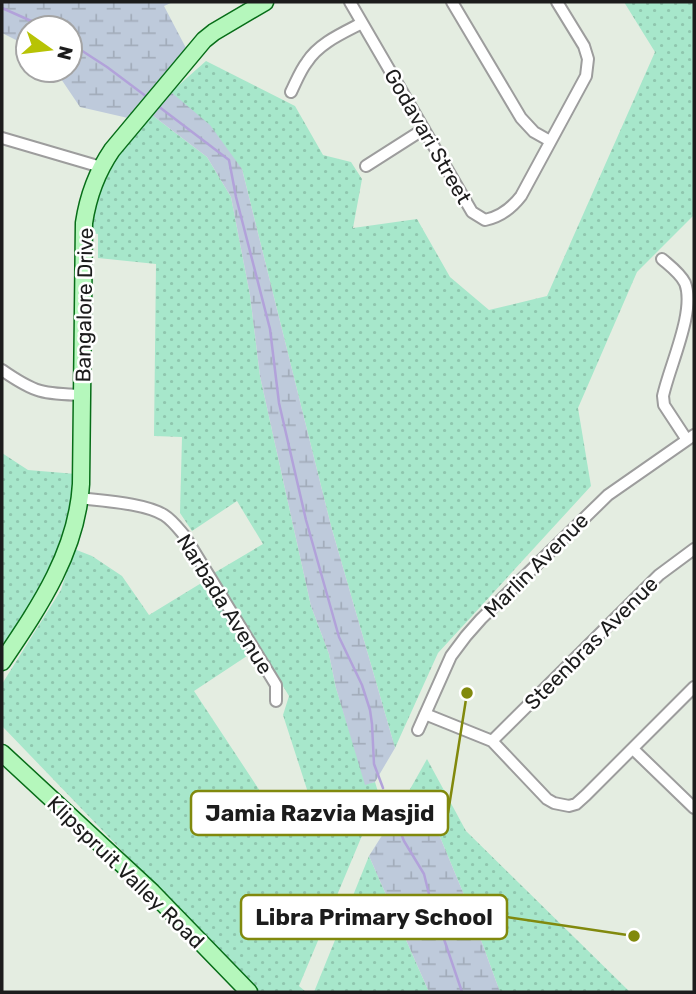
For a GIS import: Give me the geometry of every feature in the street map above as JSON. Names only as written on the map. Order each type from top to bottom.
[{"type":"street","name":"Bangalore Drive","points":[[2,662],[60,567],[73,530],[80,498],[84,223],[101,167],[144,110],[204,40],[265,2]]},
{"type":"street","name":"Godavari Street","points":[[350,2],[472,212],[485,220],[500,215],[521,196],[586,76],[587,59],[584,46],[557,2]]},
{"type":"street","points":[[453,2],[521,118],[534,132],[550,141]]},
{"type":"street","points":[[291,92],[313,54],[331,40],[362,23]]},
{"type":"street","points":[[366,166],[424,129]]},
{"type":"street","points":[[2,138],[101,167]]},
{"type":"street","points":[[662,259],[682,278],[688,291],[689,303],[686,322],[663,396],[664,405],[691,438]]},
{"type":"street","points":[[2,370],[28,387],[44,393],[83,395]]},
{"type":"street","name":"Marlin Avenue","points":[[418,730],[451,656],[481,619],[608,495],[691,438]]},
{"type":"street","name":"Narbada Avenue","points":[[80,498],[144,508],[165,515],[173,521],[276,685],[276,701]]},
{"type":"street","name":"Steenbras Avenue","points":[[492,741],[659,575],[694,548]]},
{"type":"street","points":[[425,714],[492,741],[547,799],[562,806],[576,804],[694,687]]},
{"type":"street","points":[[2,741],[5,756]]},
{"type":"street","points":[[633,748],[694,808]]},
{"type":"street","name":"Klipspruit Valley Road","points":[[5,756],[143,884],[249,992]]},
{"type":"green space","points":[[2,2],[173,2],[164,6],[186,48],[128,118],[80,107],[64,84],[84,84],[84,14],[14,14],[14,39],[2,33]]},
{"type":"green space","points":[[624,2],[694,2],[694,215],[637,272],[578,408],[591,486],[438,653],[395,748],[331,526],[242,169],[171,92],[206,61],[295,106],[323,155],[351,162],[362,179],[353,228],[417,219],[450,277],[489,310],[547,296],[655,52]]},
{"type":"green space","points":[[171,92],[210,125],[242,169],[331,526],[395,748],[375,782],[365,785],[336,688],[329,654],[311,606],[260,376],[250,295],[231,197],[207,157],[152,115]]},
{"type":"green space","points":[[152,115],[207,157],[231,197],[250,295],[260,376],[311,606],[329,654],[336,688],[366,784],[375,782],[379,795],[299,986],[306,992],[258,992],[2,726],[2,684],[61,590],[74,549],[92,556],[122,576],[149,615],[203,582],[253,652],[194,691],[260,791],[308,814],[312,805],[283,715],[289,696],[214,573],[263,544],[237,501],[192,531],[180,513],[182,437],[154,436],[156,264],[98,258],[98,234],[90,233],[93,208],[108,166]]},
{"type":"green space","points":[[2,453],[28,470],[76,474],[66,527],[53,566],[37,596],[2,646]]},
{"type":"green space","points":[[427,759],[466,831],[630,992],[500,992],[440,837],[400,807]]},
{"type":"green space","points":[[400,807],[440,837],[500,992],[429,992],[369,856]]},
{"type":"green space","points":[[369,856],[429,992],[314,992]]},
{"type":"waterway","points":[[2,8],[16,14]]},
{"type":"waterway","points":[[84,52],[147,97]]},
{"type":"waterway","points":[[158,106],[229,160],[270,329],[279,403],[306,520],[339,637],[362,685],[370,710],[374,764],[383,788]]},
{"type":"waterway","points":[[390,806],[404,841],[424,874],[462,992]]},
{"type":"place","name":"Jamia Razvia Masjid","points":[[467,693]]},
{"type":"place","name":"Libra Primary School","points":[[634,936]]}]
